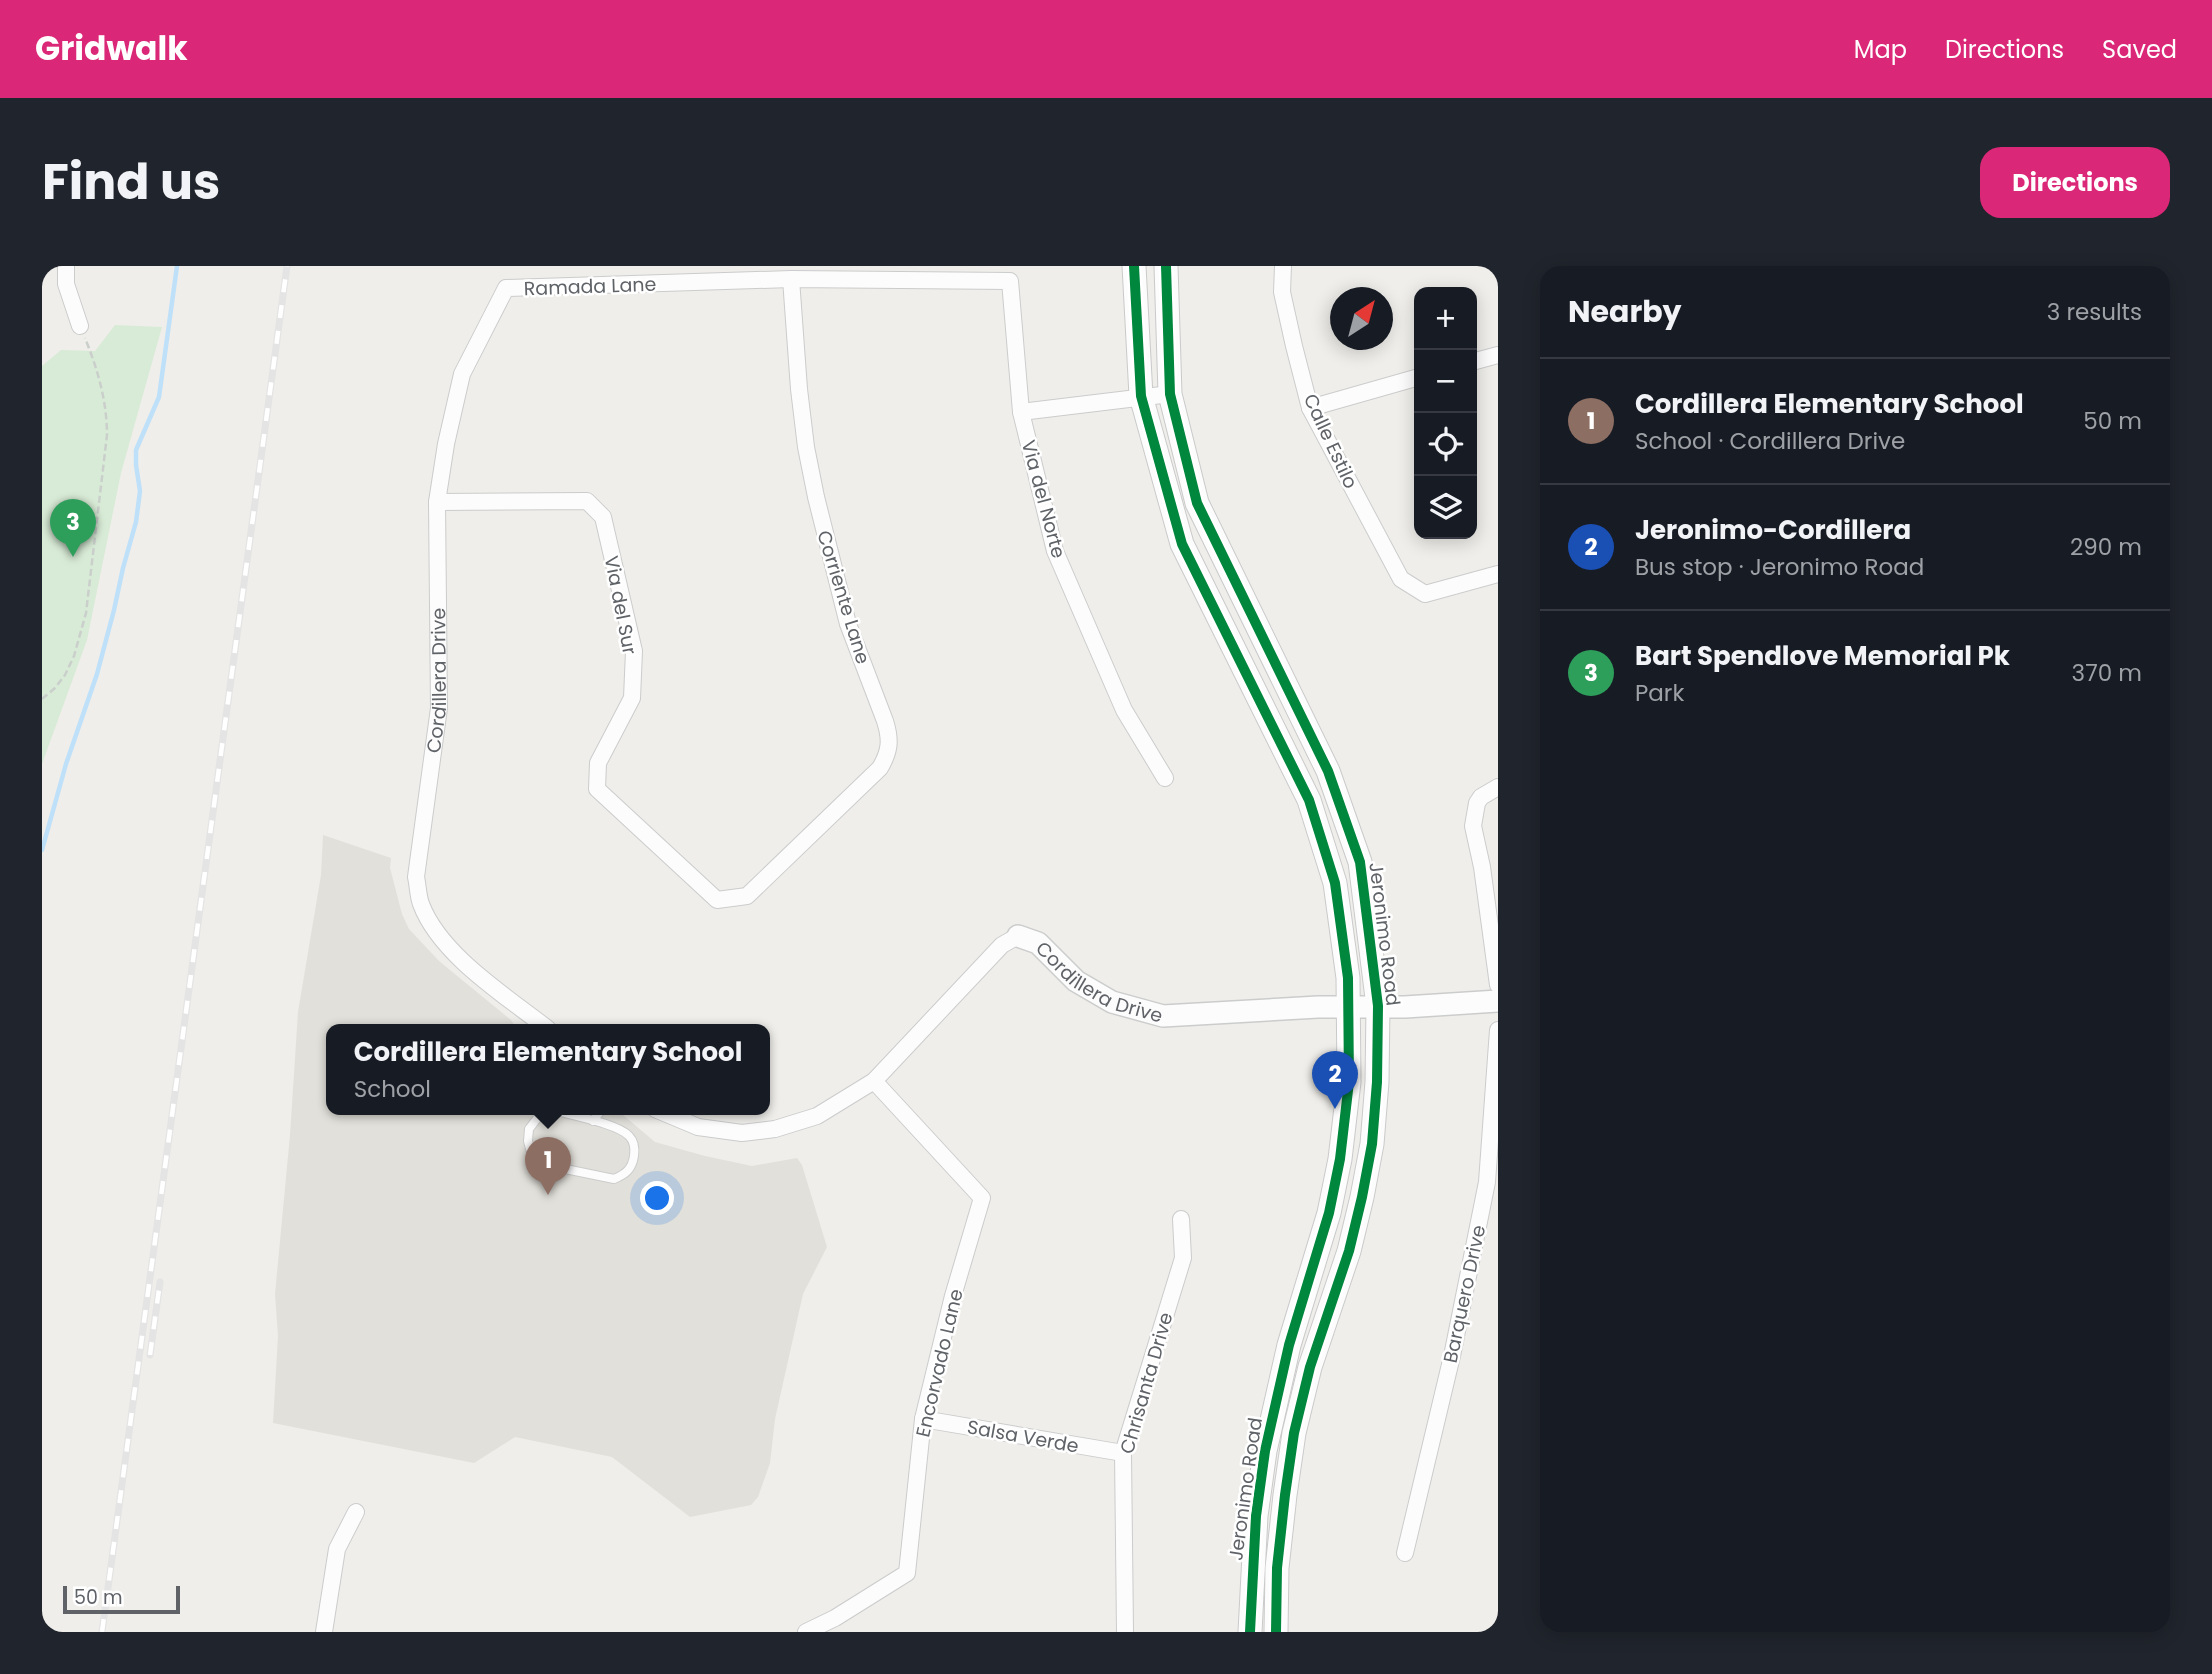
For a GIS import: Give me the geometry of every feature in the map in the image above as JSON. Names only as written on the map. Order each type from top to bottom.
[{"type":"main road","name":"Jeronimo Road","points":[[1134,266],[1141,396],[1182,544],[1309,800],[1335,883],[1348,978],[1349,1082],[1340,1159],[1329,1213],[1289,1345],[1265,1451],[1256,1516],[1250,1632]]},
{"type":"main road","name":"Jeronimo Road","points":[[1166,266],[1170,394],[1197,503],[1328,772],[1360,862],[1378,1006],[1377,1083],[1372,1144],[1349,1251],[1310,1367],[1294,1433],[1284,1495],[1277,1568],[1276,1632]]},
{"type":"street","points":[[66,266],[66,284],[80,326]]},
{"type":"street","name":"Calle Estilo","points":[[1283,266],[1282,292],[1310,408],[1401,579],[1425,594],[1498,574]]},
{"type":"street","name":"Ramada Lane","points":[[506,288],[791,279],[1010,281]]},
{"type":"street","name":"Corriente Lane","points":[[747,896],[880,768],[890,746],[886,721],[848,624],[816,497],[806,447],[799,389],[791,279]]},
{"type":"street","name":"Via del Norte","points":[[1010,281],[1021,412],[1055,551],[1124,710],[1165,778]]},
{"type":"street","name":"Cordillera Drive","points":[[506,288],[462,374],[446,444],[437,502],[439,708],[416,877],[421,904],[437,931],[463,963],[542,1024]]},
{"type":"street","points":[[1477,361],[1498,355]]},
{"type":"street","points":[[1310,408],[1414,378]]},
{"type":"street","points":[[1021,412],[1170,394]]},
{"type":"street","name":"Via del Sur","points":[[437,502],[587,502],[603,517],[634,651],[632,698],[598,763],[597,789],[717,901],[747,896]]},
{"type":"street","points":[[1498,787],[1481,797],[1472,826],[1482,867],[1498,985]]},
{"type":"street","name":"Cordillera Drive","points":[[669,1115],[698,1127],[742,1133],[775,1129],[817,1116],[873,1081],[1002,945],[1018,936],[1038,943],[1076,981],[1112,1002],[1163,1016],[1498,1001]]},
{"type":"street","name":"Barquero Drive","points":[[1405,1553],[1492,1183],[1498,1030]]},
{"type":"street","name":"Encorvado Lane","points":[[806,1632],[835,1618],[907,1573],[923,1419],[953,1296],[982,1198],[873,1081]]},
{"type":"street","name":"Chrisanta Drive","points":[[1125,1632],[1123,1452],[1183,1258],[1181,1219]]},
{"type":"street","name":"Salsa Verde","points":[[923,1419],[1123,1452]]},
{"type":"street","points":[[324,1632],[337,1549],[356,1512]]},
{"type":"lane","points":[[543,1115],[529,1129],[528,1141],[533,1156],[541,1164],[614,1179],[625,1175],[633,1166],[635,1146],[629,1136],[618,1129],[571,1115]]},
{"type":"lane","points":[[593,1121],[598,1115]]},
{"type":"path","points":[[42,699],[65,675],[74,656],[86,613],[107,435],[107,412],[93,358],[80,326]]},
{"type":"shaded area","points":[[323,835],[391,858],[390,868],[402,914],[409,929],[439,961],[514,1024],[326,1024],[326,1115],[623,1115],[655,1142],[705,1156],[752,1166],[797,1158],[802,1165],[827,1247],[803,1294],[775,1419],[770,1463],[758,1497],[751,1505],[690,1517],[612,1457],[515,1437],[474,1463],[273,1423],[278,1336],[275,1294],[298,1012],[321,875]]},
{"type":"green space","points":[[115,325],[162,327],[121,473],[87,640],[42,764],[42,366],[61,350],[95,351]]},
{"type":"waterway","points":[[42,850],[66,764],[97,674],[136,522],[140,491],[136,450],[159,397],[177,266]]},
{"type":"railway","points":[[102,1632],[287,266]]},
{"type":"railway","points":[[150,1355],[160,1282]]},
{"type":"cycle path","points":[[1134,266],[1141,396],[1182,544],[1309,800],[1335,883],[1348,978],[1349,1082],[1340,1159],[1329,1213],[1289,1345],[1265,1451],[1256,1516],[1250,1632]]},
{"type":"cycle path","points":[[1166,266],[1170,394],[1197,503],[1328,771],[1360,862],[1378,1006],[1377,1082],[1372,1144],[1349,1251],[1310,1367],[1294,1433],[1277,1568],[1276,1632]]},
{"type":"place","name":"Bart Spendlove Memorial Pk","points":[[73,557]]},
{"type":"place","name":"Jeronimo-Cordillera","points":[[1335,1109]]},
{"type":"place","name":"Cordillera Elementary School","points":[[548,1195]]}]
